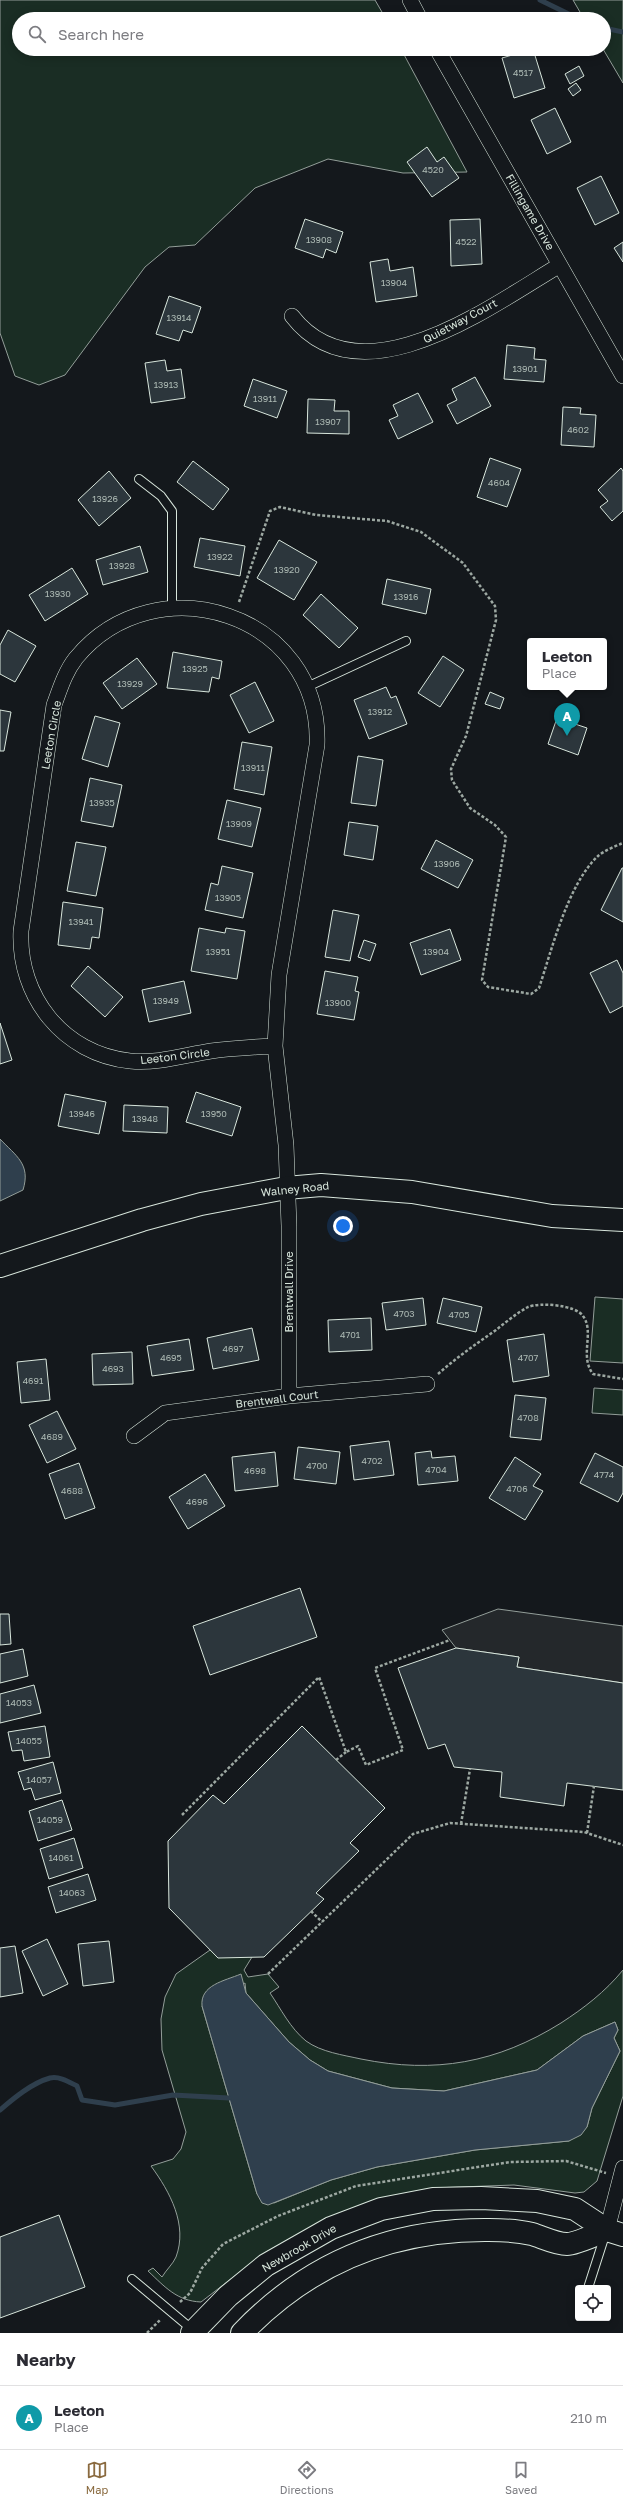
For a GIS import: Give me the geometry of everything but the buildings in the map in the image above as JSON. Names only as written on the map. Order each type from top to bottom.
[{"type":"street","points":[[410,0],[416,12]]},
{"type":"street","name":"Fillingame Drive","points":[[441,56],[623,376]]},
{"type":"street","name":"Quietway Court","points":[[292,316],[302,330],[317,341],[334,348],[360,351],[404,347],[439,335],[560,265]]},
{"type":"street","name":"Leeton Circle","points":[[275,1046],[212,1051],[151,1061],[111,1057],[93,1051],[60,1031],[37,1002],[23,967],[20,949],[21,931],[54,705],[62,682],[75,660],[104,632],[125,620],[147,612],[172,609],[192,609],[214,612],[242,622],[262,632],[280,646],[294,663],[308,687],[317,720],[317,745],[280,975],[275,1046],[286,1145],[286,1188]]},
{"type":"street","name":"Walney Road","points":[[0,1266],[40,1252],[194,1206],[286,1188],[321,1185],[377,1187],[552,1216],[623,1220]]},
{"type":"street","name":"Brentwall Drive","points":[[286,1188],[289,1226],[289,1396]]},
{"type":"street","name":"Brentwall Court","points":[[134,1436],[165,1413],[289,1396],[427,1384]]},
{"type":"street","points":[[242,2333],[282,2296],[308,2278],[347,2257],[384,2244],[429,2234],[490,2230],[530,2234],[567,2244],[615,2232],[623,2168]]},
{"type":"street","name":"Newbrook Drive","points":[[196,2332],[228,2296],[266,2265],[331,2228],[382,2209],[433,2199],[481,2198],[537,2201],[575,2209],[615,2232]]},
{"type":"lane","points":[[139,479],[161,496],[172,511],[172,609]]},
{"type":"lane","points":[[308,687],[406,641]]},
{"type":"lane","points":[[589,2285],[615,2232]]},
{"type":"lane","name":"Newbrook Drive","points":[[132,2279],[196,2332]]},
{"type":"path","points":[[239,602],[270,511],[280,507],[316,515],[387,521],[421,532],[463,563],[495,606],[496,620],[466,736],[450,769],[452,780],[470,808],[495,825],[506,837],[482,980],[488,987],[531,994],[539,988],[563,916],[585,871],[599,855],[623,843]]},
{"type":"path","points":[[427,1384],[455,1359],[517,1314],[530,1307],[550,1306],[572,1307],[583,1315],[587,1325],[587,1365],[593,1374],[623,1378]]},
{"type":"path","points":[[336,1760],[346,1752],[358,1746],[366,1765],[403,1750],[374,1668],[450,1640]]},
{"type":"path","points":[[182,1815],[319,1677],[346,1752]]},
{"type":"path","points":[[462,1824],[470,1769]]},
{"type":"path","points":[[587,1833],[594,1786]]},
{"type":"path","points":[[268,1974],[413,1834],[450,1823],[587,1833],[623,1845]]},
{"type":"path","points":[[311,1911],[322,1922]]},
{"type":"green space","points":[[0,0],[375,0],[382,12],[12,12],[12,56],[405,56],[467,172],[403,173],[328,159],[255,188],[195,245],[169,247],[145,267],[65,375],[39,385],[15,376],[0,333]]},
{"type":"green space","points":[[573,0],[623,0],[623,83],[607,56],[611,56],[611,12],[580,12]]},
{"type":"green space","points":[[595,1297],[623,1299],[623,1363],[590,1361]]},
{"type":"green space","points":[[594,1388],[623,1390],[623,1415],[592,1413]]},
{"type":"green space","points":[[210,1950],[252,1957],[244,1970],[248,1977],[268,1974],[279,1987],[270,1993],[290,2024],[300,2036],[312,2045],[325,2050],[361,2059],[414,2065],[440,2065],[465,2062],[489,2056],[513,2048],[537,2037],[561,2023],[594,1999],[623,1970],[623,2096],[597,2181],[584,2192],[575,2193],[514,2185],[432,2188],[315,2225],[266,2252],[201,2302],[178,2296],[166,2288],[148,2271],[153,2268],[162,2277],[175,2260],[179,2245],[180,2233],[175,2209],[165,2187],[151,2166],[173,2159],[181,2149],[186,2132],[162,2050],[161,2019],[165,1997],[176,1974]],"holes":[[[245,1983],[246,1993],[289,2042],[310,2060],[328,2071],[392,2088],[444,2091],[537,2070],[583,2036],[615,2022],[618,2030],[614,2038],[620,2051],[592,2108],[587,2127],[569,2141],[475,2150],[377,2167],[331,2180],[274,2203],[257,2194],[202,2006]]]},
{"type":"shaded area","points":[[498,1609],[623,1626],[623,1683],[517,1667],[519,1657],[456,1648],[442,1630]]},
{"type":"water","points":[[0,1139],[20,1161],[25,1173],[25,1181],[23,1190],[0,1201]]},
{"type":"water","points":[[241,1974],[246,1993],[289,2042],[310,2060],[328,2071],[392,2088],[444,2091],[537,2070],[583,2036],[615,2022],[618,2030],[614,2038],[620,2051],[592,2108],[587,2127],[581,2135],[569,2141],[475,2150],[377,2167],[331,2180],[268,2205],[262,2203],[257,2194],[202,2006],[202,1999],[209,1988]]},
{"type":"waterway","points":[[540,0],[565,12]]},
{"type":"waterway","points":[[611,29],[623,32]]},
{"type":"waterway","points":[[0,2110],[30,2087],[50,2078],[64,2080],[77,2086],[82,2100],[115,2105],[173,2095],[229,2098]]},
{"type":"place","name":"Leeton","points":[[567,736]]}]
